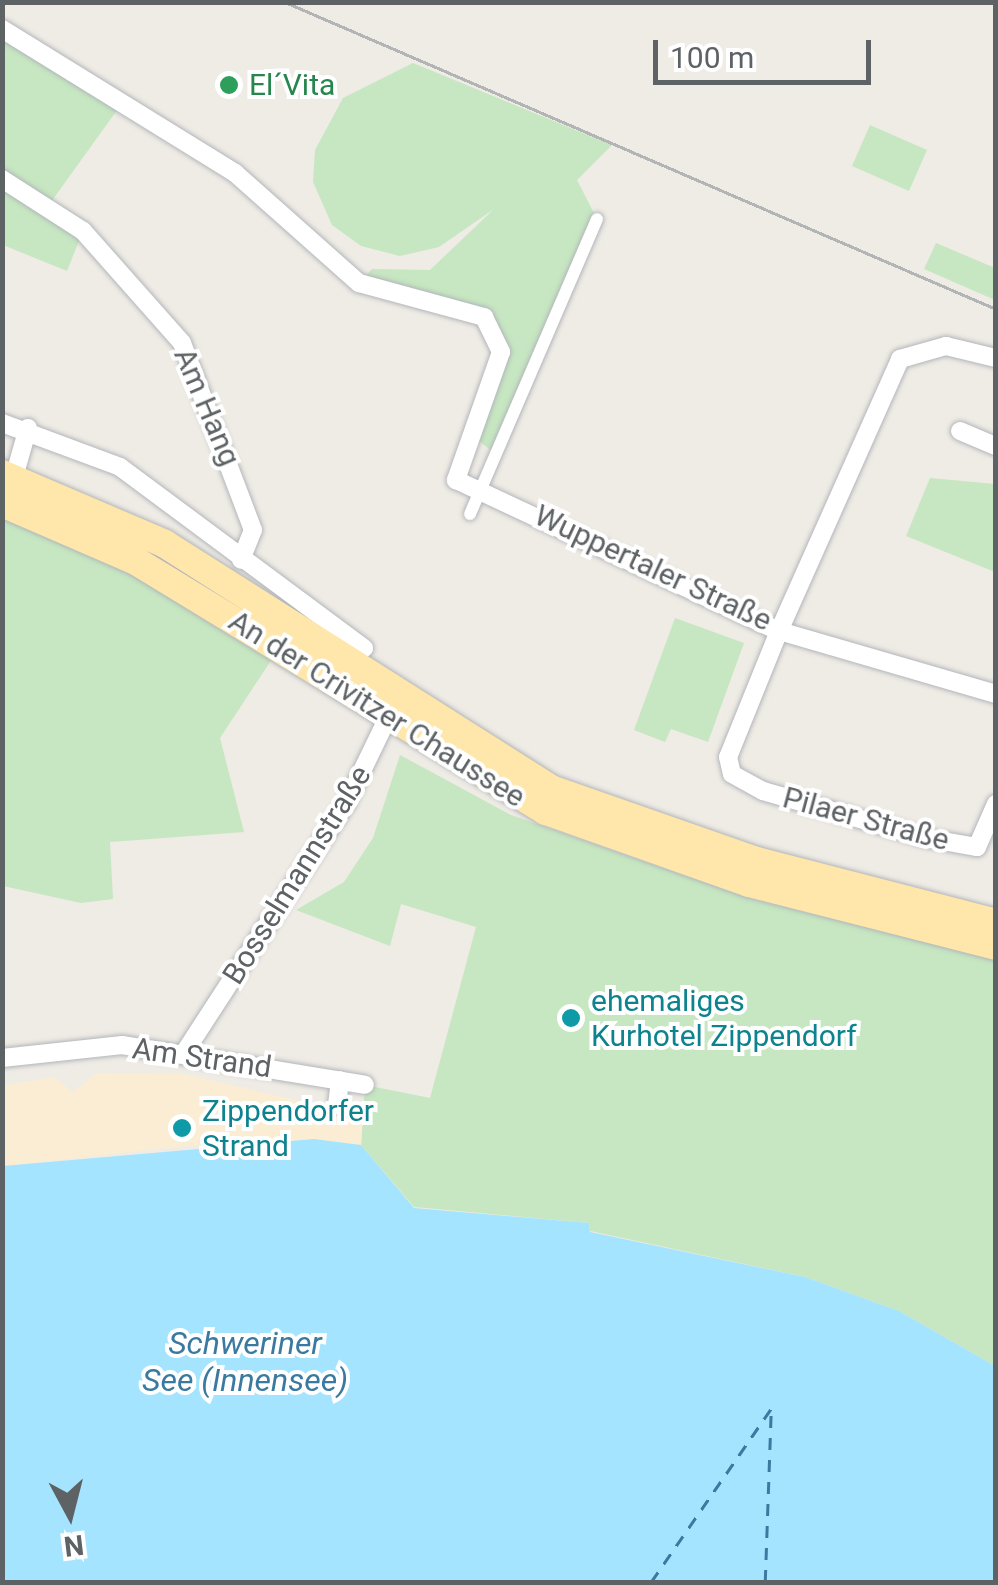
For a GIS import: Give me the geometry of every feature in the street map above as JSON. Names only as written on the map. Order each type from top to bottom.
[{"type":"main road","name":"An der Crivitzer Chaussee","points":[[6,485],[393,707],[551,790],[757,862],[996,923]]},
{"type":"main road","name":"An der Crivitzer Chaussee","points":[[393,707],[546,811],[801,899],[996,946]]},
{"type":"street","points":[[2,29],[235,173],[359,284],[484,316],[501,352],[456,480],[488,493]]},
{"type":"street","name":"Am Hang","points":[[2,179],[83,230],[182,343],[253,530],[241,560]]},
{"type":"street","points":[[470,514],[488,493],[597,219]]},
{"type":"street","name":"Wuppertaler Straße","points":[[488,493],[779,631],[900,359],[946,346],[996,358]]},
{"type":"street","name":"An der Crivitzer Chaussee","points":[[2,423],[28,428],[120,467],[241,560]]},
{"type":"street","name":"An der Crivitzer Chaussee","points":[[6,485],[28,428]]},
{"type":"street","points":[[960,431],[996,446]]},
{"type":"street","points":[[241,560],[364,648]]},
{"type":"street","points":[[779,631],[996,694]]},
{"type":"street","name":"Pilaer Straße","points":[[779,631],[728,756],[732,774],[853,822],[977,847],[996,804]]},
{"type":"street","name":"Bosselmannstraße","points":[[186,1050],[346,804],[393,707]]},
{"type":"street","name":"Am Strand","points":[[2,1058],[122,1045],[186,1050],[364,1085]]},
{"type":"street","points":[[337,1105],[340,1080]]},
{"type":"green space","points":[[2,29],[120,106],[51,202],[83,231],[67,271],[3,245]]},
{"type":"green space","points":[[413,63],[612,145],[577,180],[597,219],[496,454],[467,432],[501,352],[485,317],[359,283],[372,269],[430,270],[494,209],[439,247],[400,256],[361,246],[332,225],[313,182],[315,150],[343,98]]},
{"type":"green space","points":[[870,125],[927,150],[909,191],[852,166]]},
{"type":"green space","points":[[936,243],[995,268],[995,300],[924,269]]},
{"type":"green space","points":[[930,478],[995,484],[995,572],[906,536]]},
{"type":"green space","points":[[2,513],[88,546],[274,656],[220,738],[244,832],[110,842],[113,899],[81,903],[3,886]]},
{"type":"green space","points":[[675,618],[744,643],[708,742],[671,729],[665,742],[634,730]]},
{"type":"green space","points":[[400,755],[511,815],[752,899],[995,959],[995,1366],[899,1311],[805,1277],[590,1231],[589,1223],[414,1207],[361,1145],[365,1085],[430,1098],[476,927],[401,904],[390,946],[296,910],[344,882],[373,838]]},
{"type":"sand","name":"Zippendorfer Strand","points":[[97,1073],[183,1074],[305,1102],[363,1118],[361,1145],[225,1142],[3,1166],[3,1086],[54,1077],[73,1092]]},
{"type":"water","name":"Schweriner See (Innensee)","points":[[314,1139],[361,1145],[414,1208],[589,1223],[590,1232],[805,1277],[899,1311],[995,1366],[995,1582],[3,1582],[3,1166]]},
{"type":"ferry route","points":[[651,1582],[771,1409]]},
{"type":"ferry route","points":[[765,1582],[771,1409]]},
{"type":"tram line","points":[[285,2],[996,309]]},
{"type":"place","name":"El´Vita","points":[[229,85]]},
{"type":"place","name":"ehemaliges Kurhotel Zippendorf","points":[[571,1018]]},
{"type":"place","name":"Zippendorfer Strand","points":[[182,1128]]}]
